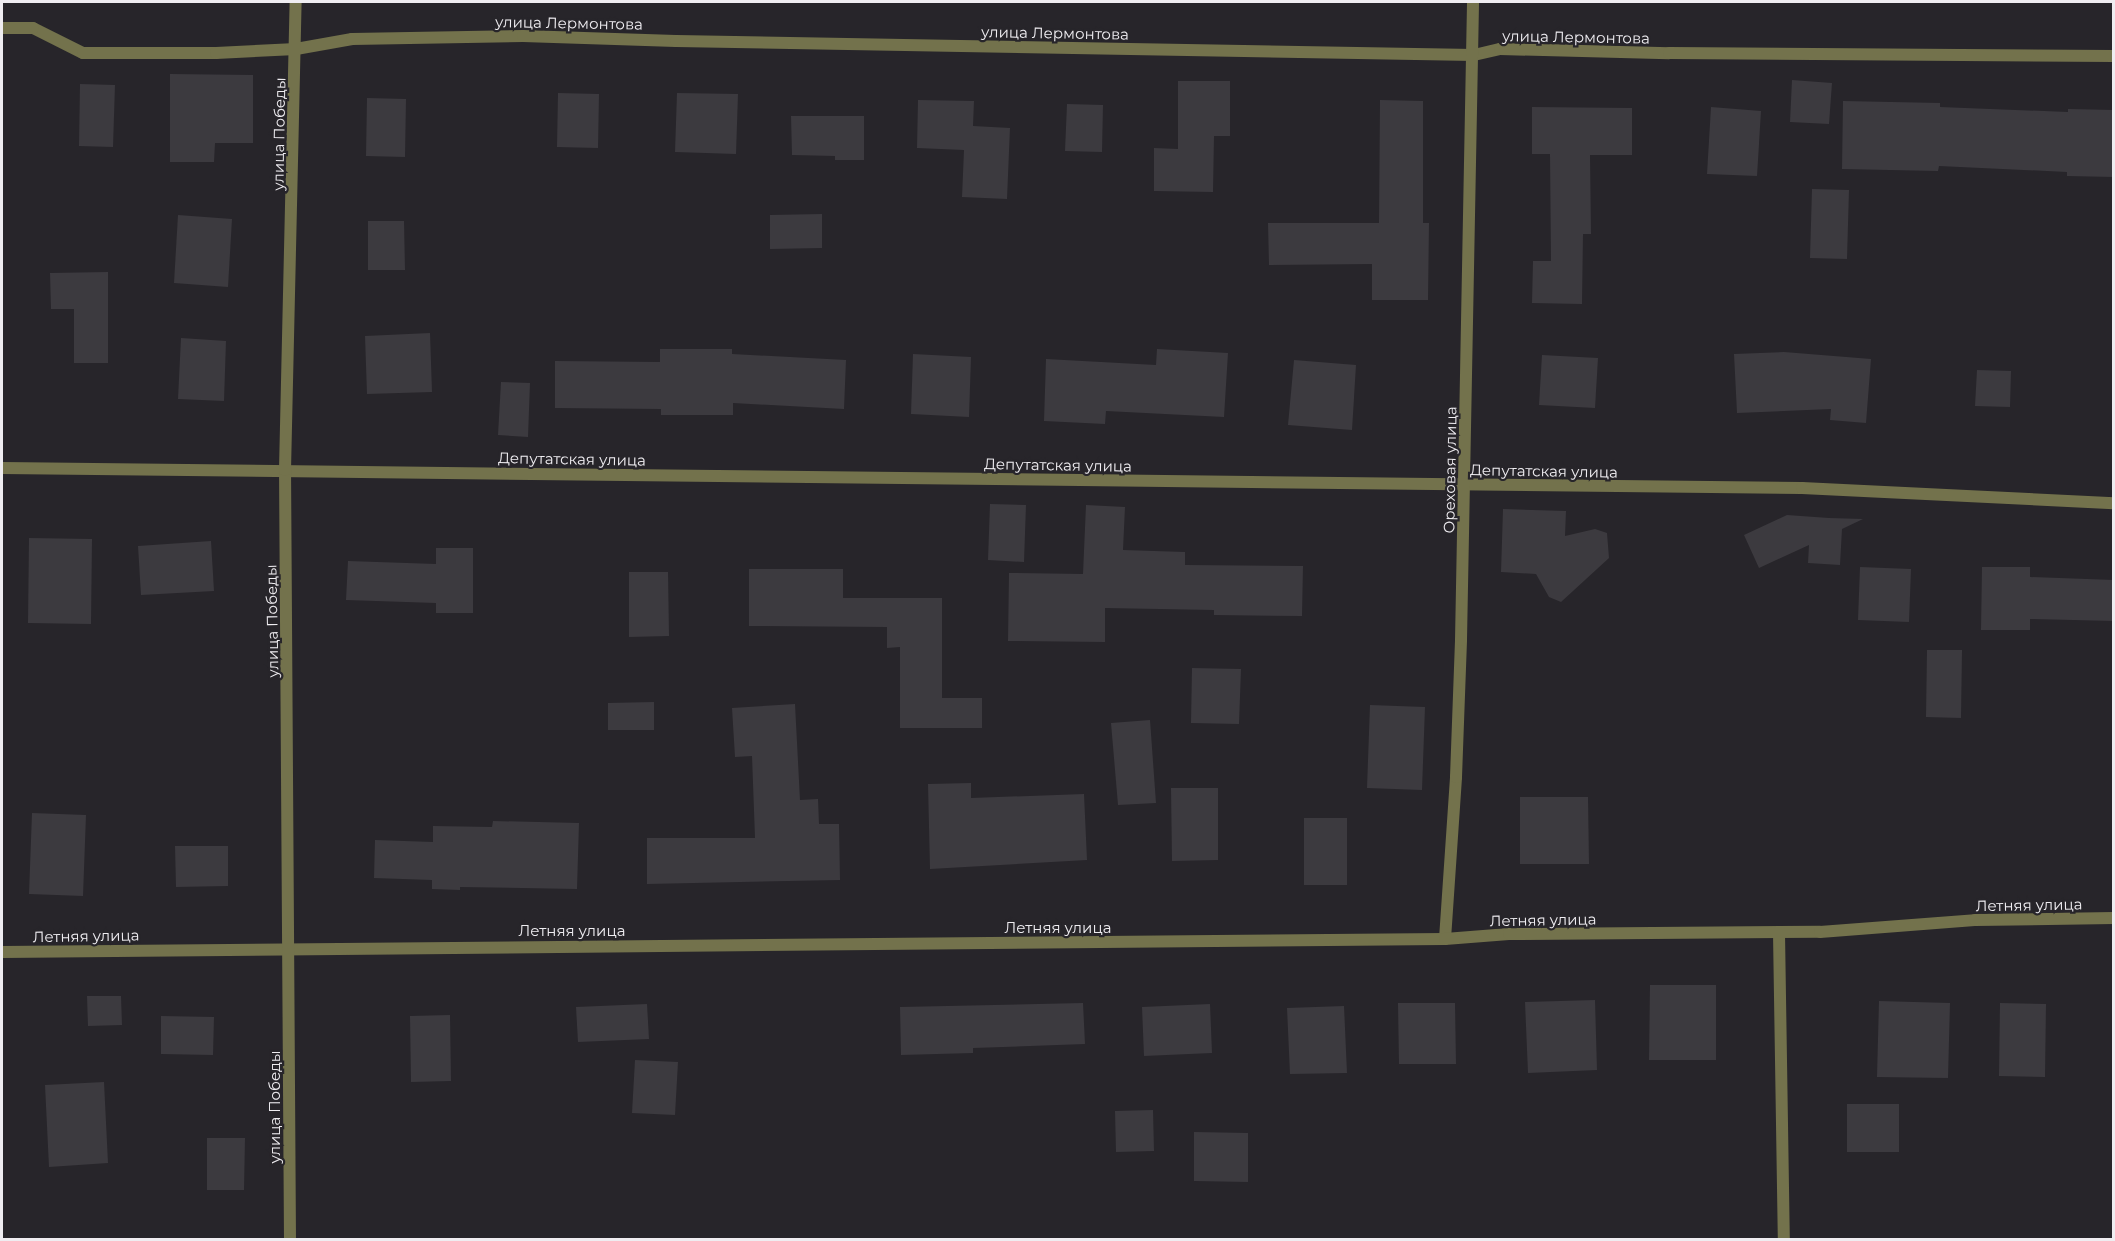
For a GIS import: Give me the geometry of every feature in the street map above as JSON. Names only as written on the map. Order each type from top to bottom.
[{"type":"street","name":"улица Победы","points":[[290,1239],[285,470],[296,2]]},
{"type":"street","name":"Ореховая улица","points":[[1445,939],[1456,777],[1465,485],[1474,55],[1473,2]]},
{"type":"street","name":"улица Лермонтова","points":[[2,28],[33,28],[83,53],[216,53],[296,49],[352,39],[523,36],[1474,55],[1500,49],[1681,53],[2114,56]]},
{"type":"street","name":"Депутатская улица","points":[[2,468],[1802,488],[2114,503]]},
{"type":"street","name":"Летняя улица","points":[[2,952],[1445,939],[1509,934],[1779,933],[1976,920],[2114,918]]},
{"type":"street","points":[[1779,933],[1784,1239]]},
{"type":"building","points":[[170,74],[253,75],[253,143],[215,143],[214,162],[170,162]]},
{"type":"building","points":[[1792,80],[1832,83],[1829,124],[1790,122]]},
{"type":"building","points":[[1178,81],[1230,81],[1230,136],[1214,136],[1213,192],[1154,191],[1154,148],[1178,149]]},
{"type":"building","points":[[80,84],[115,85],[113,147],[79,146]]},
{"type":"building","points":[[558,93],[599,94],[598,148],[557,147]]},
{"type":"building","points":[[677,93],[738,94],[736,154],[675,152]]},
{"type":"building","points":[[367,98],[406,99],[405,157],[366,156]]},
{"type":"building","points":[[918,100],[974,101],[973,126],[1010,128],[1007,199],[962,197],[964,150],[917,148]]},
{"type":"building","points":[[1380,100],[1423,101],[1423,223],[1429,223],[1428,300],[1372,300],[1372,264],[1269,265],[1268,223],[1379,223]]},
{"type":"building","points":[[1843,101],[1940,103],[1940,107],[2068,112],[2068,109],[2114,110],[2114,177],[2067,176],[2067,172],[1939,166],[1938,171],[1842,169]]},
{"type":"building","points":[[1067,104],[1103,105],[1102,152],[1065,151]]},
{"type":"building","points":[[1532,107],[1632,108],[1632,155],[1590,155],[1591,234],[1583,234],[1582,304],[1532,303],[1533,261],[1551,261],[1550,154],[1532,154]]},
{"type":"building","points":[[1711,107],[1761,111],[1757,176],[1707,174]]},
{"type":"building","points":[[791,116],[864,116],[864,160],[835,160],[835,156],[792,155]]},
{"type":"building","points":[[1812,189],[1849,190],[1847,259],[1810,258]]},
{"type":"building","points":[[822,214],[822,248],[770,249],[770,215]]},
{"type":"building","points":[[178,215],[232,219],[228,287],[174,283]]},
{"type":"building","points":[[368,221],[404,221],[405,270],[368,270]]},
{"type":"building","points":[[108,272],[108,363],[74,363],[74,309],[51,309],[50,273]]},
{"type":"building","points":[[430,333],[432,392],[367,394],[365,336]]},
{"type":"building","points":[[181,338],[226,341],[224,401],[178,399]]},
{"type":"building","points":[[660,349],[732,349],[732,354],[846,360],[844,409],[733,403],[733,415],[661,415],[661,409],[555,408],[555,361],[660,362]]},
{"type":"building","points":[[1157,349],[1228,353],[1224,417],[1106,411],[1105,424],[1044,421],[1046,359],[1156,365]]},
{"type":"building","points":[[1784,352],[1871,359],[1866,423],[1830,420],[1831,409],[1737,413],[1734,354]]},
{"type":"building","points":[[913,354],[971,357],[969,417],[911,414]]},
{"type":"building","points":[[1542,355],[1598,358],[1595,408],[1539,405]]},
{"type":"building","points":[[1294,360],[1356,365],[1352,430],[1288,425]]},
{"type":"building","points":[[1977,370],[2011,371],[2010,407],[1975,406]]},
{"type":"building","points":[[501,382],[530,383],[528,437],[498,435]]},
{"type":"building","points":[[990,504],[1026,505],[1024,562],[988,560]]},
{"type":"building","points":[[1086,505],[1125,507],[1123,550],[1185,552],[1185,565],[1303,566],[1302,616],[1214,615],[1214,610],[1105,608],[1105,642],[1008,641],[1009,573],[1083,574]]},
{"type":"building","points":[[1503,509],[1566,511],[1565,536],[1595,529],[1607,533],[1609,558],[1561,602],[1549,597],[1536,574],[1501,572]]},
{"type":"building","points":[[1787,515],[1863,519],[1842,529],[1840,565],[1808,563],[1809,545],[1759,568],[1744,535]]},
{"type":"building","points":[[29,538],[92,539],[91,624],[28,623]]},
{"type":"building","points":[[211,541],[214,591],[141,595],[138,546]]},
{"type":"building","points":[[436,548],[473,548],[473,613],[436,613],[436,603],[346,600],[348,561],[436,564]]},
{"type":"building","points":[[1860,567],[1911,569],[1909,622],[1858,620]]},
{"type":"building","points":[[1982,567],[2030,567],[2030,577],[2114,580],[2114,621],[2030,619],[2030,630],[1981,630]]},
{"type":"building","points":[[749,569],[843,569],[843,598],[942,598],[942,698],[982,698],[982,728],[900,728],[900,647],[887,648],[887,627],[749,626]]},
{"type":"building","points":[[629,572],[668,572],[669,636],[629,637]]},
{"type":"building","points":[[1927,650],[1962,650],[1961,718],[1926,717]]},
{"type":"building","points":[[1192,668],[1241,669],[1239,724],[1191,723]]},
{"type":"building","points":[[654,702],[654,730],[608,730],[608,703]]},
{"type":"building","points":[[795,704],[800,800],[818,799],[819,824],[839,824],[840,880],[647,884],[647,838],[755,838],[752,756],[735,757],[732,708]]},
{"type":"building","points":[[1370,705],[1425,707],[1422,790],[1367,788]]},
{"type":"building","points":[[1150,720],[1156,803],[1118,805],[1111,723]]},
{"type":"building","points":[[971,783],[971,798],[1084,794],[1087,860],[930,869],[928,784]]},
{"type":"building","points":[[1171,788],[1218,788],[1218,860],[1172,861]]},
{"type":"building","points":[[1520,797],[1588,797],[1589,864],[1520,864]]},
{"type":"building","points":[[32,813],[86,815],[83,896],[29,894]]},
{"type":"building","points":[[1304,818],[1347,818],[1347,885],[1304,885]]},
{"type":"building","points":[[493,821],[579,823],[577,889],[460,887],[460,890],[432,889],[432,880],[374,878],[375,840],[433,842],[433,826],[492,827]]},
{"type":"building","points":[[175,846],[228,846],[228,886],[176,887]]},
{"type":"building","points":[[1650,985],[1716,985],[1716,1060],[1649,1060]]},
{"type":"building","points":[[87,996],[121,996],[122,1025],[88,1026]]},
{"type":"building","points":[[1595,1000],[1597,1070],[1528,1073],[1525,1002]]},
{"type":"building","points":[[1879,1001],[1950,1003],[1948,1078],[1877,1077]]},
{"type":"building","points":[[1083,1003],[1085,1044],[973,1048],[973,1053],[901,1055],[900,1007]]},
{"type":"building","points":[[1398,1003],[1455,1003],[1456,1064],[1399,1064]]},
{"type":"building","points":[[2000,1003],[2046,1004],[2045,1077],[1999,1076]]},
{"type":"building","points":[[647,1004],[649,1039],[578,1042],[576,1007]]},
{"type":"building","points":[[1210,1004],[1212,1053],[1144,1056],[1142,1007]]},
{"type":"building","points":[[1344,1006],[1347,1073],[1290,1074],[1287,1008]]},
{"type":"building","points":[[450,1015],[451,1081],[411,1082],[410,1016]]},
{"type":"building","points":[[161,1016],[214,1017],[213,1055],[161,1054]]},
{"type":"building","points":[[635,1060],[678,1062],[675,1115],[632,1113]]},
{"type":"building","points":[[104,1082],[108,1163],[49,1167],[45,1085]]},
{"type":"building","points":[[1847,1104],[1899,1104],[1899,1152],[1847,1152]]},
{"type":"building","points":[[1153,1110],[1154,1151],[1116,1152],[1115,1111]]},
{"type":"building","points":[[1194,1132],[1248,1133],[1248,1182],[1194,1181]]},
{"type":"building","points":[[207,1138],[245,1138],[244,1190],[207,1190]]}]
